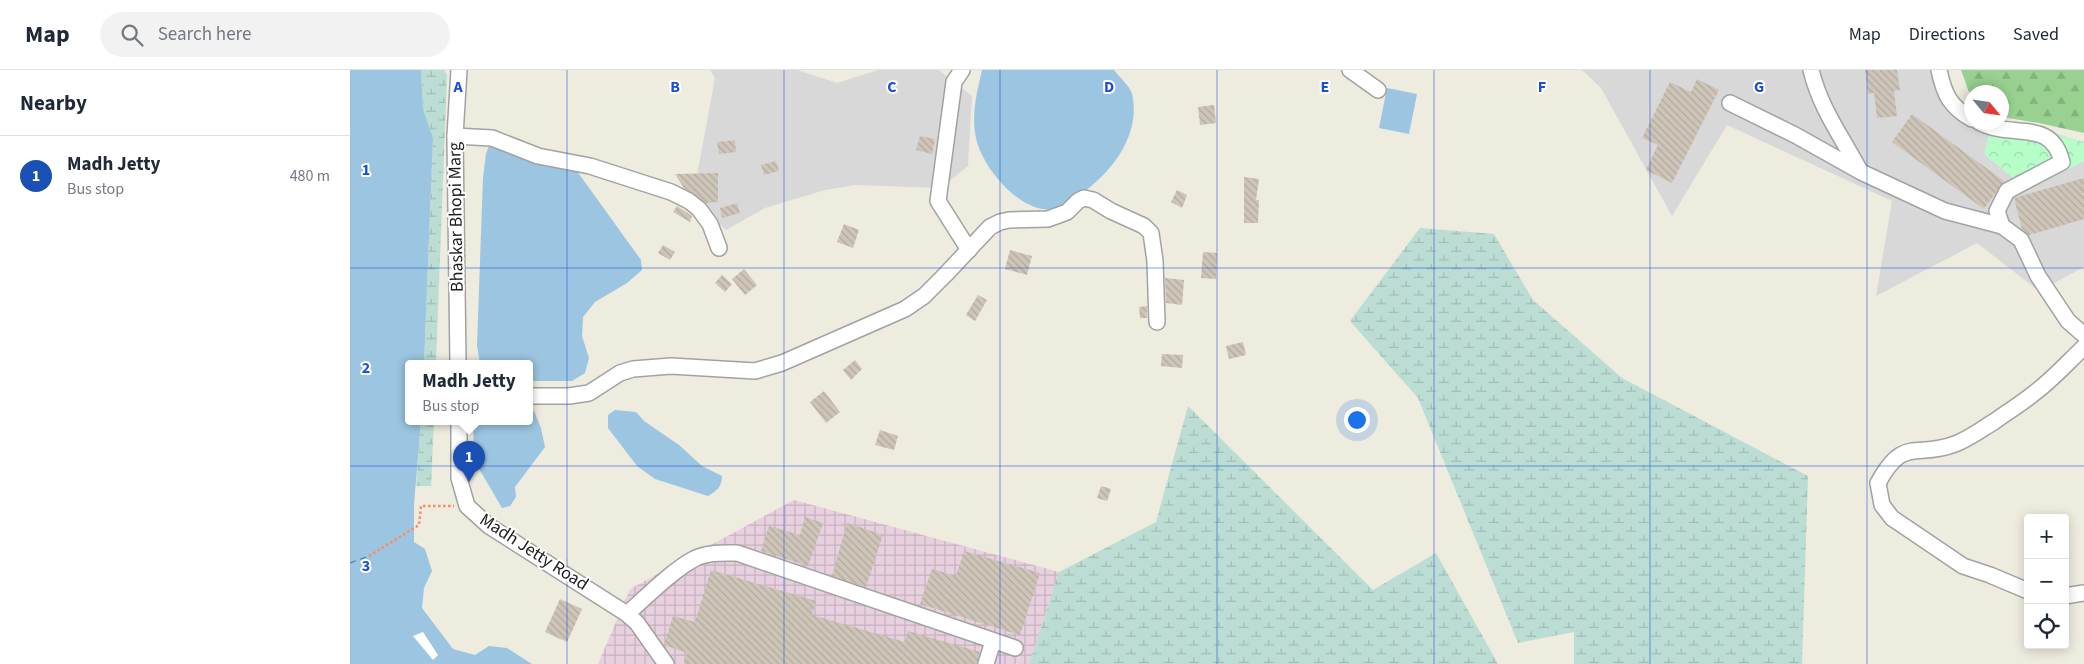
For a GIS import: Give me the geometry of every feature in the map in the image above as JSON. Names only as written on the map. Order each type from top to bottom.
[{"type":"street","name":"Bhaskar Bhopi Marg","points":[[458,360],[455,136],[459,70]]},
{"type":"street","points":[[962,70],[954,82],[938,201],[969,250]]},
{"type":"street","points":[[1350,70],[1378,90]]},
{"type":"street","points":[[1811,70],[1814,83],[1832,126],[1849,150],[1861,172]]},
{"type":"street","points":[[1939,70],[1946,97],[1964,115]]},
{"type":"street","points":[[1730,103],[1795,135],[1861,172],[1945,210],[2002,226],[2021,240],[2038,276],[2068,321],[2084,335]]},
{"type":"street","points":[[2002,130],[2036,133],[2050,138],[2058,148],[2062,162],[2008,192],[1997,211],[2002,226]]},
{"type":"street","points":[[455,136],[492,138],[538,156],[590,166],[671,192],[699,208],[710,224],[719,248]]},
{"type":"street","points":[[533,396],[569,396],[589,393],[620,373],[633,369],[671,366],[741,371],[769,368],[905,309],[924,296],[990,227],[1000,222],[1048,219],[1067,212],[1084,198],[1093,200],[1111,211],[1144,226],[1151,233],[1155,261],[1157,322]]},
{"type":"street","points":[[2024,589],[1990,574],[1963,566],[1892,518],[1882,505],[1878,483],[1892,461],[1903,453],[1915,449],[1947,446],[1975,434],[2034,394],[2084,347]]},
{"type":"street","points":[[459,425],[459,478],[467,506]]},
{"type":"street","name":"Madh Jetty Road","points":[[467,506],[489,526],[602,596],[627,614],[637,623],[666,664]]},
{"type":"street","points":[[627,614],[654,589],[695,558],[712,554],[737,553],[1015,648]]},
{"type":"street","points":[[2069,595],[2084,592]]},
{"type":"street","points":[[986,664],[992,640]]},
{"type":"path","points":[[369,556],[419,525],[421,506],[467,506]]},
{"type":"shaded area","points":[[350,70],[421,70],[423,109],[433,138],[424,360],[405,360],[405,425],[421,425],[414,504],[414,542],[425,549],[432,571],[424,588],[422,608],[453,649],[475,655],[489,646],[507,648],[532,664],[350,664]]},
{"type":"shaded area","points":[[710,70],[797,70],[837,83],[878,70],[939,70],[972,96],[968,166],[941,188],[856,185],[825,190],[765,208],[726,230],[697,203],[697,175],[715,78]]},
{"type":"shaded area","points":[[982,70],[1114,70],[1131,91],[1134,110],[1132,125],[1120,154],[1099,179],[1061,207],[1046,209],[1032,206],[1019,199],[996,176],[980,150],[976,138],[974,112]]},
{"type":"shaded area","points":[[1582,70],[1944,70],[1964,106],[1964,130],[2009,130],[2009,122],[2034,127],[2084,142],[2084,267],[2039,291],[1977,243],[1876,296],[1892,201],[1727,125],[1672,216],[1601,88]]},
{"type":"shaded area","points":[[1387,88],[1417,94],[1409,134],[1379,128]]},
{"type":"shaded area","points":[[490,143],[574,167],[641,260],[642,270],[627,283],[595,302],[583,317],[582,336],[589,358],[585,373],[572,381],[533,381],[533,360],[479,360],[477,346],[483,178],[486,154]]},
{"type":"shaded area","points":[[615,410],[636,412],[644,421],[679,445],[702,466],[722,476],[718,488],[708,496],[655,479],[637,466],[608,428],[608,415]]},
{"type":"shaded area","points":[[534,411],[541,428],[545,447],[515,487],[516,497],[510,506],[502,508],[474,460],[473,425],[533,425]]},
{"type":"shaded area","points":[[794,500],[1059,572],[1029,664],[598,664],[630,589]]},
{"type":"green space","points":[[421,70],[444,70],[447,75],[436,360],[424,360],[433,138],[423,109]]},
{"type":"green space","points":[[1961,70],[2084,70],[2084,133],[2009,118],[2009,85],[1966,85]]},
{"type":"green space","points":[[2009,123],[2084,142],[2084,161],[2039,184],[2021,184],[1984,154],[1990,130],[2009,130]]},
{"type":"green space","points":[[1420,228],[1494,234],[1533,300],[1622,378],[1808,476],[1802,664],[1574,664],[1574,632],[1518,643],[1418,398],[1350,321]]},
{"type":"green space","points":[[1188,406],[1373,590],[1436,553],[1498,664],[1029,664],[1059,572],[1156,522]]},
{"type":"green space","points":[[421,425],[434,425],[431,486],[416,486]]},
{"type":"pier","points":[[423,632],[438,655],[433,660],[413,636]]},
{"type":"building","points":[[1865,70],[1897,70],[1900,90],[1894,91],[1897,116],[1877,118],[1874,93],[1868,94]]},
{"type":"building","points":[[1697,79],[1719,90],[1672,183],[1646,170],[1658,145],[1642,138],[1670,82],[1691,92]]},
{"type":"building","points":[[1214,105],[1216,123],[1200,125],[1198,107]]},
{"type":"building","points":[[1912,114],[2004,181],[1984,209],[1892,142]]},
{"type":"building","points":[[920,136],[935,139],[932,154],[916,150]]},
{"type":"building","points":[[735,140],[736,152],[719,154],[717,142]]},
{"type":"building","points":[[776,161],[779,171],[764,175],[761,165]]},
{"type":"building","points":[[718,173],[718,202],[706,203],[684,188],[675,174]]},
{"type":"building","points":[[1244,177],[1259,179],[1256,200],[1259,200],[1258,223],[1244,223]]},
{"type":"building","points":[[2084,178],[2084,219],[2029,235],[2022,229],[2014,198]]},
{"type":"building","points":[[1177,190],[1187,195],[1182,208],[1171,202]]},
{"type":"building","points":[[737,203],[740,213],[722,218],[720,208]]},
{"type":"building","points":[[677,206],[692,216],[690,222],[673,212]]},
{"type":"building","points":[[844,224],[859,230],[853,248],[837,242]]},
{"type":"building","points":[[663,245],[675,252],[670,260],[658,253]]},
{"type":"building","points":[[1010,250],[1032,256],[1027,275],[1005,269]]},
{"type":"building","points":[[1203,252],[1217,253],[1216,279],[1201,278]]},
{"type":"building","points":[[744,269],[757,285],[745,295],[732,279]]},
{"type":"building","points":[[722,275],[732,284],[725,292],[715,283]]},
{"type":"building","points":[[1165,278],[1184,280],[1182,305],[1166,303]]},
{"type":"building","points":[[978,295],[987,300],[975,321],[966,315]]},
{"type":"building","points":[[1147,306],[1147,318],[1140,318],[1139,307]]},
{"type":"building","points":[[1243,342],[1246,355],[1229,359],[1226,346]]},
{"type":"building","points":[[1162,354],[1183,355],[1182,368],[1161,366]]},
{"type":"building","points":[[855,360],[862,369],[851,380],[843,370]]},
{"type":"building","points":[[824,391],[840,412],[826,423],[810,402]]},
{"type":"building","points":[[880,430],[898,436],[894,450],[875,445]]},
{"type":"building","points":[[1101,486],[1111,489],[1107,501],[1097,498]]},
{"type":"building","points":[[805,517],[823,523],[808,566],[761,551],[769,526],[800,535]]},
{"type":"building","points":[[847,523],[883,535],[866,587],[832,576]]},
{"type":"building","points":[[964,551],[1040,573],[1020,635],[920,604],[932,569],[956,576]]},
{"type":"building","points":[[711,570],[816,601],[812,615],[905,642],[908,631],[980,652],[977,664],[684,664],[687,653],[664,645],[673,616],[695,622]]},
{"type":"building","points":[[560,599],[582,609],[567,642],[545,632]]},
{"type":"ferry route","points":[[350,563],[369,556]]},
{"type":"place","name":"Madh Jetty","points":[[469,482]]}]
